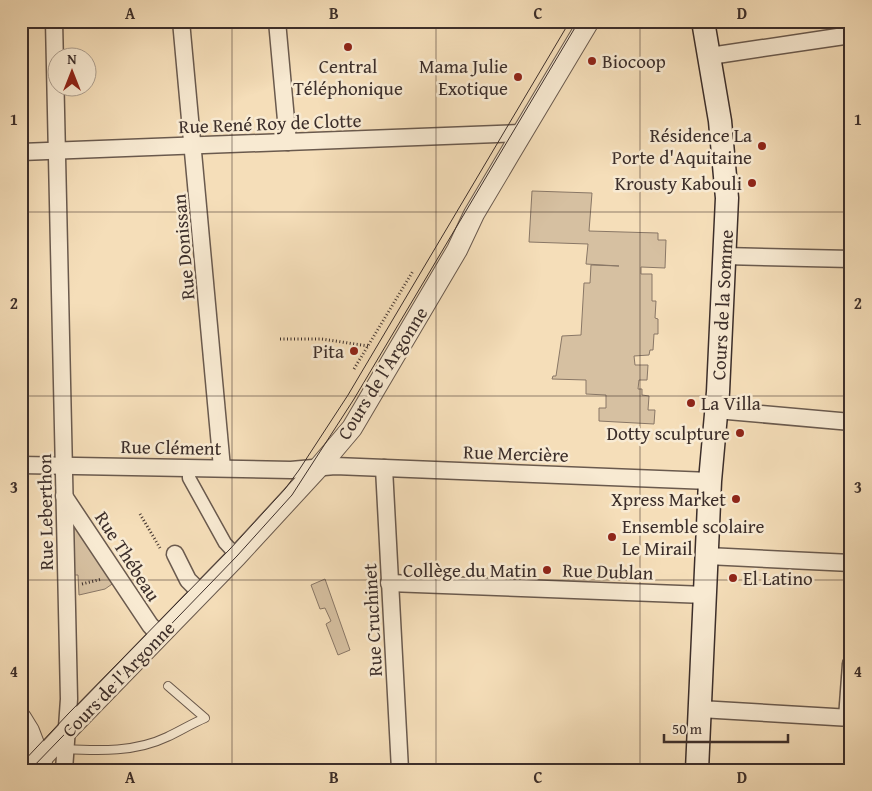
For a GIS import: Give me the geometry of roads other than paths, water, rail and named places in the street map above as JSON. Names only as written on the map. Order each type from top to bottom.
[{"type":"main road","name":"Cours de la Somme","points":[[697,770],[710,481],[716,410],[724,256],[726,175],[704,21]]},
{"type":"street","name":"Rue Leberthon","points":[[54,21],[69,699],[64,770]]},
{"type":"street","name":"Rue Donissan","points":[[181,21],[194,146],[222,468]]},
{"type":"street","points":[[277,21],[288,142]]},
{"type":"street","name":"Cours de l'Argonne","points":[[39,766],[143,659],[160,636],[238,556],[352,428],[448,266],[474,214],[521,133],[589,21]]},
{"type":"street","points":[[710,56],[851,34]]},
{"type":"street","name":"Rue René Roy de Clotte","points":[[21,152],[521,133]]},
{"type":"street","points":[[724,256],[851,259]]},
{"type":"street","points":[[716,410],[851,422]]},
{"type":"street","name":"Rue Clément","points":[[21,465],[291,470],[319,467]]},
{"type":"street","name":"Rue Mercière","points":[[319,467],[710,481]]},
{"type":"street","points":[[188,468],[190,478],[224,543],[238,556]]},
{"type":"street","name":"Rue Cruchinet","points":[[384,468],[400,770]]},
{"type":"street","name":"Rue Thébeau","points":[[64,496],[150,625],[160,636]]},
{"type":"street","points":[[175,554],[188,580],[201,593]]},
{"type":"street","points":[[707,556],[851,563]]},
{"type":"street","name":"Rue Dublan","points":[[389,583],[706,595]]},
{"type":"street","points":[[700,709],[849,718],[851,664]]},
{"type":"street","points":[[21,718],[29,731],[39,766]]},
{"type":"lane","points":[[66,740],[132,748],[169,736],[182,727],[205,718],[168,686]]},
{"type":"tram line","points":[[21,764],[230,549],[285,489],[348,395],[570,21]]},
{"type":"tram line","points":[[30,770],[237,556],[292,495],[354,399],[579,21]]},
{"type":"place","name":"Central Téléphonique","points":[[348,47]]},
{"type":"place","name":"Biocoop","points":[[592,61]]},
{"type":"place","name":"Mama Julie Exotique","points":[[518,77]]},
{"type":"place","name":"Résidence La Porte d'Aquitaine","points":[[762,146]]},
{"type":"place","name":"Krousty Kabouli","points":[[752,183]]},
{"type":"place","name":"Pita","points":[[354,351]]},
{"type":"place","name":"La Villa","points":[[691,403]]},
{"type":"place","name":"Dotty sculpture","points":[[740,433]]},
{"type":"place","name":"Xpress Market","points":[[736,499]]},
{"type":"place","name":"Ensemble scolaire Le Mirail","points":[[612,537]]},
{"type":"place","name":"Collège du Matin","points":[[547,570]]},
{"type":"place","name":"El Latino","points":[[733,578]]}]
